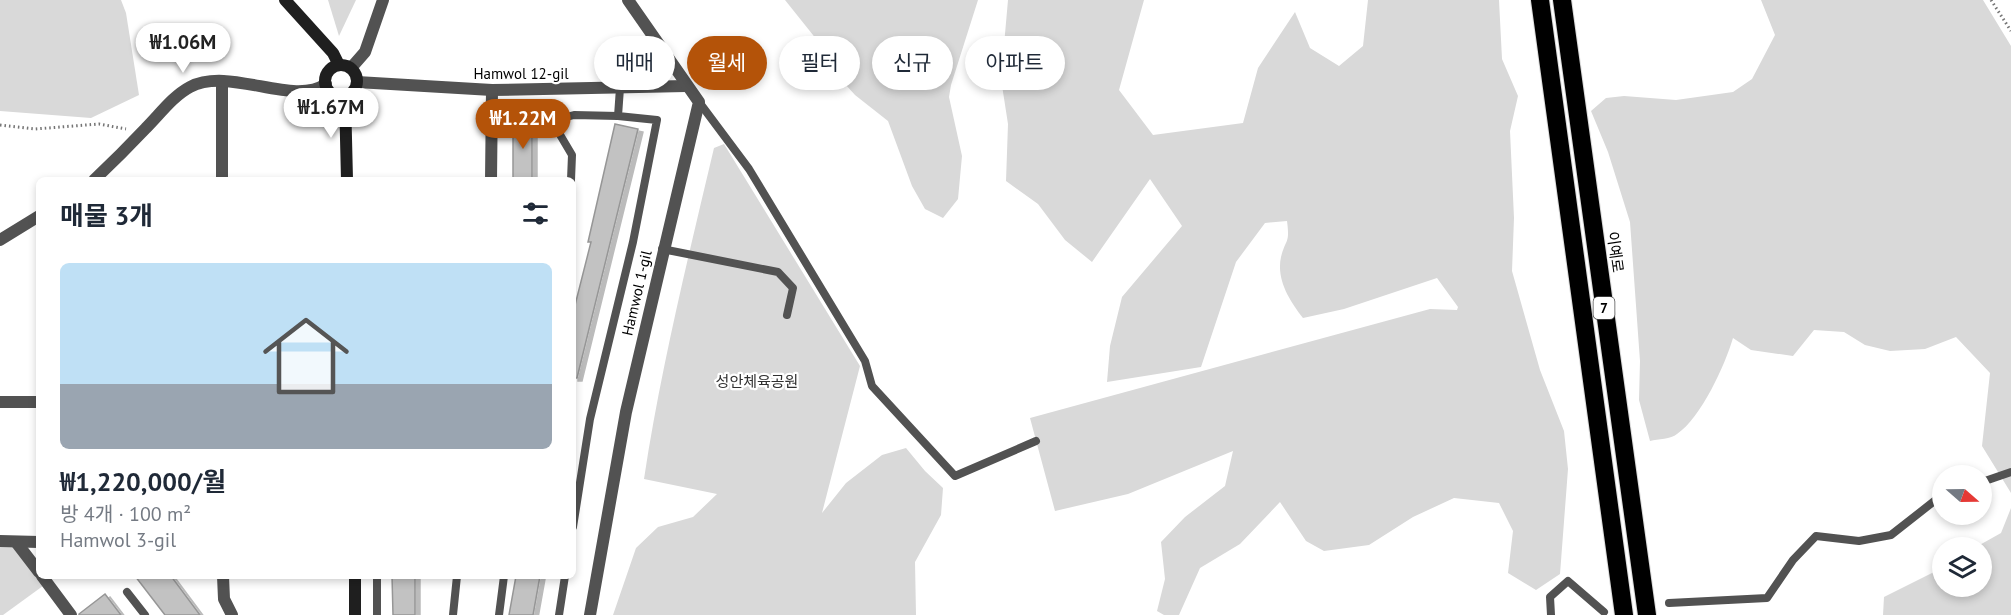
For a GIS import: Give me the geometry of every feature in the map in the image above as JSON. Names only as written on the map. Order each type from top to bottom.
[{"type":"highway","name":"7","points":[[1540,0],[1550,89],[1624,615]]},
{"type":"highway","name":"이예로","points":[[1562,0],[1647,615]]},
{"type":"street","points":[[285,0],[333,53],[345,67],[357,82],[354,92],[345,97],[331,93],[326,84],[327,74],[345,67],[365,52],[383,0]]},
{"type":"street","points":[[627,0],[666,53],[686,87],[699,102]]},
{"type":"street","points":[[97,177],[174,99],[192,86],[222,81],[259,84],[301,93],[326,84]]},
{"type":"street","points":[[222,81],[222,177]]},
{"type":"street","name":"Hamwol 12-gil","points":[[357,82],[492,90],[594,88]]},
{"type":"street","name":"Hamwol 12-gil","points":[[675,87],[686,87]]},
{"type":"street","points":[[491,177],[492,90]]},
{"type":"street","points":[[345,97],[347,177]]},
{"type":"street","name":"Hamwol 1-gil","points":[[590,615],[626,412],[699,102]]},
{"type":"street","points":[[0,240],[36,218]]},
{"type":"street","points":[[0,402],[36,402]]},
{"type":"street","points":[[0,541],[36,542]]},
{"type":"street","points":[[16,542],[36,569]]},
{"type":"street","points":[[44,579],[71,615]]},
{"type":"street","points":[[223,579],[224,599],[232,615]]},
{"type":"street","points":[[355,579],[355,615]]},
{"type":"lane","points":[[618,116],[620,90]]},
{"type":"lane","points":[[699,102],[749,169],[865,361],[872,386],[955,476],[1036,441]]},
{"type":"lane","points":[[571,177],[572,154],[559,133],[563,118],[574,115],[657,120],[633,242],[590,419],[576,508]]},
{"type":"lane","points":[[663,249],[778,272],[793,288],[787,315]]},
{"type":"lane","points":[[1992,479],[2011,472]]},
{"type":"lane","points":[[1669,603],[1767,598],[1793,560],[1816,536],[1859,541],[1891,535],[1932,503]]},
{"type":"lane","points":[[377,579],[377,615]]},
{"type":"lane","points":[[453,615],[457,579]]},
{"type":"lane","points":[[499,615],[504,579]]},
{"type":"lane","points":[[559,615],[565,579]]},
{"type":"lane","points":[[1551,615],[1550,597],[1568,581],[1604,612]]},
{"type":"lane","points":[[128,592],[145,615]]},
{"type":"path","points":[[1991,0],[2011,31]]},
{"type":"path","points":[[0,125],[35,129],[99,124],[141,134]]},
{"type":"green space","points":[[0,0],[121,0],[126,13],[139,95],[91,118],[0,111]]},
{"type":"green space","points":[[328,0],[356,0],[339,36]]},
{"type":"green space","points":[[785,0],[978,0],[953,79],[953,36],[872,36],[872,90],[950,90],[949,97],[962,156],[958,199],[943,218],[925,209],[912,186],[888,121],[850,90],[860,90],[860,36],[814,36]]},
{"type":"green space","points":[[1008,0],[1144,0],[1119,90],[1153,135],[1243,123],[1258,68],[1295,12],[1310,48],[1339,66],[1363,46],[1368,0],[1499,0],[1502,59],[1518,96],[1510,131],[1514,218],[1512,271],[1540,370],[1564,431],[1568,469],[1560,574],[1536,590],[1508,573],[1513,531],[1499,503],[1454,498],[1413,517],[1369,545],[1324,551],[1306,541],[1280,502],[1240,544],[1200,568],[1179,615],[1164,615],[1157,611],[1165,579],[1161,542],[1185,517],[1225,486],[1233,451],[1128,494],[1055,511],[1030,418],[1430,309],[1457,310],[1458,307],[1437,278],[1344,309],[1303,318],[1289,297],[1280,274],[1281,257],[1288,237],[1287,221],[1265,223],[1236,262],[1201,367],[1107,382],[1110,346],[1122,297],[1182,226],[1150,179],[1092,262],[1065,240],[1038,204],[1006,181],[1008,124],[1003,90],[1065,90],[1065,36],[1005,36]]},
{"type":"green space","points":[[1761,0],[1983,0],[2011,46],[2011,493],[1982,446],[1990,373],[1956,337],[1925,349],[1890,351],[1865,345],[1844,332],[1814,330],[1793,356],[1751,350],[1733,338],[1718,376],[1695,416],[1674,436],[1650,441],[1639,400],[1640,361],[1630,222],[1608,152],[1591,111],[1606,98],[1624,96],[1676,100],[1733,92],[1752,79],[1775,35]]},
{"type":"green space","name":"성안체육공원","points":[[724,144],[860,366],[822,513],[846,483],[882,455],[906,448],[943,488],[941,515],[915,562],[916,615],[613,615],[636,548],[658,527],[693,517],[717,494],[644,479],[667,354],[714,148]]},
{"type":"green space","points":[[2011,508],[2011,615],[1883,615],[1884,597],[1932,573],[1932,597],[1992,597],[1992,538],[2001,533]]},
{"type":"green space","points":[[0,541],[16,542],[36,568],[36,579],[44,579],[47,583],[0,615]]},
{"type":"building","points":[[513,119],[532,119],[532,177],[513,177]]},
{"type":"building","points":[[615,124],[638,129],[576,378],[576,301],[591,242],[588,242]]},
{"type":"building","points":[[137,579],[173,579],[200,615],[165,615]]},
{"type":"building","points":[[392,579],[415,579],[415,615],[393,615]]},
{"type":"building","points":[[515,579],[539,579],[533,615],[509,615]]},
{"type":"building","points":[[105,594],[121,615],[79,615],[79,614]]}]
